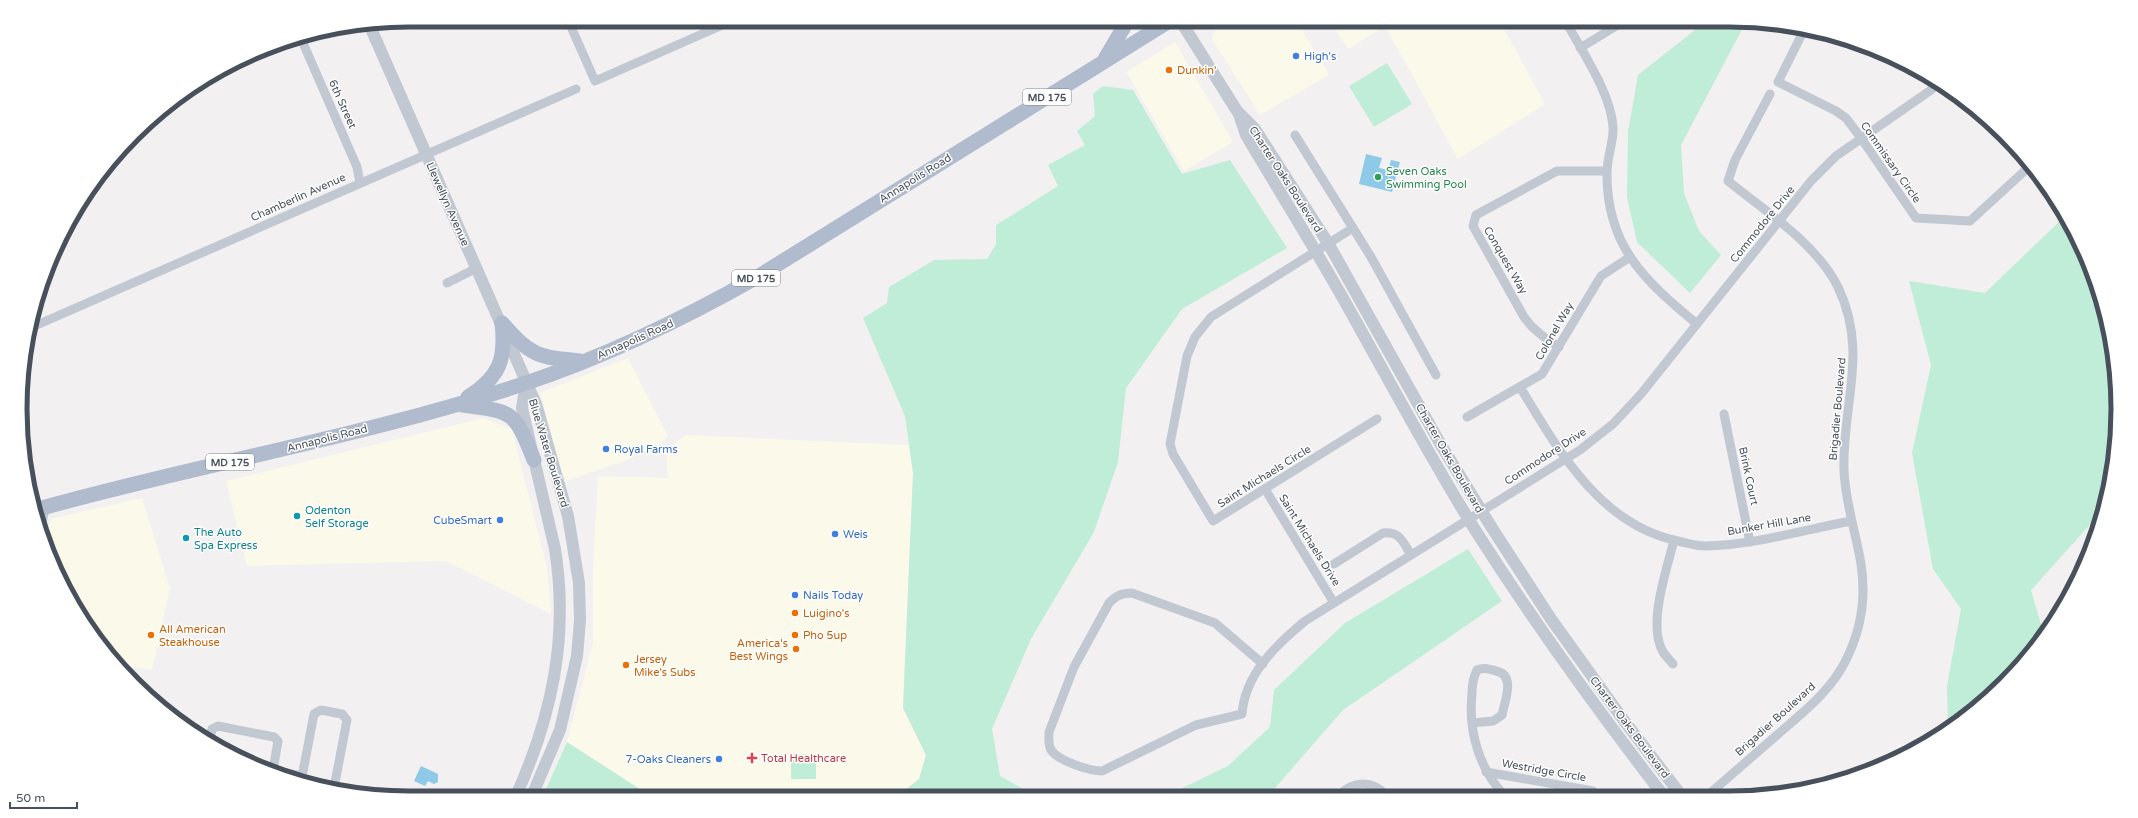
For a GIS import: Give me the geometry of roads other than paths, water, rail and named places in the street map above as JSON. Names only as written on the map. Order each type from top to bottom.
[{"type":"main road","points":[[1103,62],[1124,27]]},
{"type":"main road","name":"Annapolis Road","points":[[40,509],[457,404],[526,383],[651,333],[736,289],[1160,27]]},
{"type":"main road","points":[[502,323],[516,339],[530,351],[553,359],[584,361]]},
{"type":"main road","points":[[457,404],[490,381],[498,370],[502,359],[504,342],[502,323]]},
{"type":"main road","points":[[457,404],[495,409],[512,417],[522,432],[534,460]]},
{"type":"street","points":[[571,27],[595,81],[718,27]]},
{"type":"street","name":"Charter Oaks Boulevard","points":[[1184,27],[1237,111],[1246,135],[1316,252],[1426,449],[1469,519],[1544,634],[1613,730],[1660,791]]},
{"type":"street","points":[[1569,27],[1600,84],[1609,106],[1614,128],[1607,171],[1610,207],[1614,224],[1630,258],[1653,287],[1697,324]]},
{"type":"street","points":[[1580,48],[1614,27]]},
{"type":"street","name":"Llewellyn Avenue","points":[[371,29],[502,323],[526,383]]},
{"type":"street","name":"Commissary Circle","points":[[1802,34],[1778,82],[1836,111],[1846,118],[1916,218],[1970,221],[2026,169]]},
{"type":"street","name":"6th Street","points":[[303,42],[357,167],[360,183]]},
{"type":"street","name":"Commodore Drive","points":[[1263,664],[1215,623],[1132,593],[1125,593],[1116,596],[1109,603],[1074,667],[1049,732],[1048,742],[1051,749],[1061,758],[1094,771],[1102,771],[1196,725],[1242,714],[1247,688],[1263,664],[1287,636],[1305,621],[1566,459],[1597,437],[1628,410],[1811,181],[1836,156],[1934,87]]},
{"type":"street","name":"Chamberlin Avenue","points":[[36,325],[576,89]]},
{"type":"street","name":"Brigadier Boulevard","points":[[1713,791],[1820,697],[1846,661],[1854,641],[1860,619],[1864,591],[1861,564],[1851,520],[1844,470],[1845,440],[1854,371],[1854,350],[1848,314],[1838,286],[1819,258],[1779,222],[1728,181],[1735,160],[1770,94]]},
{"type":"street","name":"Charter Oaks Boulevard","points":[[1237,111],[1255,129],[1328,243],[1441,445],[1481,511],[1551,619],[1625,722],[1678,791]]},
{"type":"street","points":[[1295,135],[1353,228],[1436,375]]},
{"type":"street","name":"Conquest Way","points":[[1559,347],[1542,336],[1528,322],[1473,226],[1473,220],[1476,215],[1557,171],[1607,171]]},
{"type":"street","points":[[1316,252],[1353,228]]},
{"type":"street","name":"Saint Michaels Circle","points":[[1316,252],[1211,317],[1195,337],[1187,356],[1171,434],[1170,444],[1173,454],[1213,521],[1377,419]]},
{"type":"street","name":"Colonel Way","points":[[1467,417],[1542,374],[1601,276],[1630,258]]},
{"type":"street","points":[[447,283],[477,268]]},
{"type":"street","name":"Blue Water Boulevard","points":[[518,791],[540,737],[554,680],[560,625],[560,595],[556,557],[522,408],[526,383]]},
{"type":"street","name":"Blue Water Boulevard","points":[[526,383],[536,404],[568,516],[575,548],[580,614],[577,656],[567,706],[554,747],[534,791]]},
{"type":"street","name":"Bunker Hill Lane","points":[[1520,387],[1566,459],[1597,496],[1617,513],[1636,526],[1674,540],[1704,546],[1750,542],[1851,520]]},
{"type":"street","name":"Brink Court","points":[[1724,414],[1750,542]]},
{"type":"street","name":"Saint Michaels Drive","points":[[1265,489],[1334,603]]},
{"type":"street","points":[[1334,564],[1383,533],[1392,532],[1399,536],[1411,555]]},
{"type":"street","points":[[1674,540],[1660,598],[1657,634],[1662,650],[1674,664]]},
{"type":"street","name":"Westridge Circle","points":[[1472,723],[1493,721],[1502,715],[1508,683],[1507,677],[1502,672],[1483,668],[1477,670],[1472,688],[1472,723],[1475,743],[1486,772],[1501,791]]},
{"type":"street","points":[[302,776],[314,714],[320,710],[342,714],[346,720],[335,784]]},
{"type":"street","points":[[211,736],[212,729],[218,726],[274,737],[278,741],[270,765]]},
{"type":"street","name":"Westridge Circle","points":[[1486,772],[1593,791]]},
{"type":"street","points":[[1343,791],[1346,788],[1363,783],[1378,787],[1382,791]]},
{"type":"water","name":"Seven Oaks Swimming Pool","points":[[1366,154],[1382,158],[1379,168],[1388,170],[1391,160],[1400,162],[1392,192],[1359,184]]},
{"type":"water","points":[[421,766],[438,774],[438,782],[434,784],[428,781],[425,786],[414,781]]},
{"type":"place","name":"High's","points":[[1296,56]]},
{"type":"place","name":"Dunkin'","points":[[1169,70]]},
{"type":"place","name":"Seven Oaks Swimming Pool","points":[[1378,177]]},
{"type":"place","name":"Royal Farms","points":[[606,449]]},
{"type":"place","name":"Odenton Self Storage","points":[[297,516]]},
{"type":"place","name":"CubeSmart","points":[[500,520]]},
{"type":"place","name":"Weis","points":[[835,534]]},
{"type":"place","name":"The Auto Spa Express","points":[[186,538]]},
{"type":"place","name":"Nails Today","points":[[795,595]]},
{"type":"place","name":"Luigino's","points":[[795,613]]},
{"type":"place","name":"All American Steakhouse","points":[[151,635]]},
{"type":"place","name":"Pho 5up","points":[[795,635]]},
{"type":"place","name":"America's Best Wings","points":[[796,649]]},
{"type":"place","name":"Jersey Mike's Subs","points":[[626,665]]},
{"type":"place","name":"Total Healthcare","points":[[752,758]]},
{"type":"place","name":"7-Oaks Cleaners","points":[[719,759]]}]
